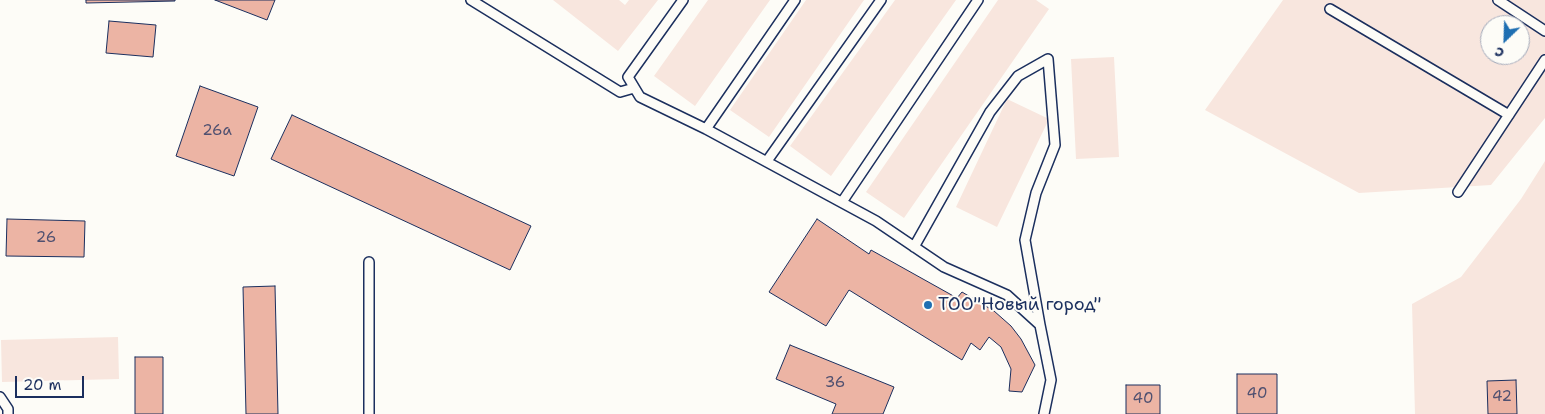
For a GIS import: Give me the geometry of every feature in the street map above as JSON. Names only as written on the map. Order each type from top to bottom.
[{"type":"lane","points":[[471,0],[620,92],[634,88]]},
{"type":"lane","points":[[683,0],[628,77],[640,97],[767,161],[876,221],[944,267],[1006,295],[1040,325]]},
{"type":"lane","points":[[706,129],[795,0]]},
{"type":"lane","points":[[767,161],[881,0]]},
{"type":"lane","points":[[842,202],[978,0]]},
{"type":"lane","points":[[1498,0],[1545,31]]},
{"type":"lane","points":[[1330,9],[1509,115]]},
{"type":"lane","points":[[914,246],[990,112],[1018,76],[1048,59],[1055,146],[1036,193],[1026,240],[1051,380],[1044,414]]},
{"type":"lane","points":[[1458,192],[1545,60]]},
{"type":"lane","points":[[368,414],[369,262]]},
{"type":"lane","points":[[0,397],[8,409],[8,414]]},
{"type":"shaded area","points":[[553,0],[619,0],[625,5],[629,0],[658,0],[618,51]]},
{"type":"shaded area","points":[[708,0],[770,0],[695,106],[654,76]]},
{"type":"shaded area","points":[[806,0],[864,0],[769,137],[730,110]]},
{"type":"shaded area","points":[[895,0],[956,0],[831,176],[790,146]]},
{"type":"shaded area","points":[[998,0],[1036,0],[1049,9],[904,218],[866,192]]},
{"type":"shaded area","points":[[1283,0],[1545,0],[1545,118],[1491,185],[1359,193],[1205,110]]},
{"type":"shaded area","points":[[1114,57],[1119,157],[1076,159],[1071,59]]},
{"type":"shaded area","points":[[1007,99],[1049,119],[997,227],[956,207]]},
{"type":"shaded area","points":[[1545,161],[1545,414],[1415,414],[1412,304],[1461,277],[1521,199]]},
{"type":"shaded area","points":[[118,337],[119,379],[2,382],[1,340]]},
{"type":"building","points":[[86,0],[175,0],[175,1],[86,3]]},
{"type":"building","points":[[215,0],[275,0],[267,20]]},
{"type":"building","points":[[109,21],[156,25],[153,57],[106,53]]},
{"type":"building","points":[[200,86],[258,107],[234,176],[176,156]]},
{"type":"building","points":[[292,115],[531,226],[510,270],[271,159]]},
{"type":"building","points":[[7,219],[85,221],[84,257],[6,256]]},
{"type":"building","name":"ТОО\"Новый город\"","points":[[817,219],[869,254],[871,250],[957,298],[962,292],[994,311],[1011,326],[1021,339],[1035,365],[1022,392],[1009,391],[1011,369],[1001,347],[989,337],[980,350],[971,343],[962,360],[849,290],[826,326],[769,292]]},
{"type":"building","points":[[275,286],[278,414],[246,414],[243,287]]},
{"type":"building","points":[[790,345],[894,387],[883,414],[832,414],[836,404],[776,379]]},
{"type":"building","points":[[135,357],[163,357],[163,414],[135,414]]},
{"type":"building","points":[[1237,374],[1277,374],[1277,414],[1237,414]]},
{"type":"building","points":[[1516,380],[1517,414],[1488,414],[1487,381]]},
{"type":"building","points":[[1126,385],[1160,385],[1160,414],[1126,414]]},
{"type":"place","name":"ТОО\"Новый город\"","points":[[928,305]]}]
